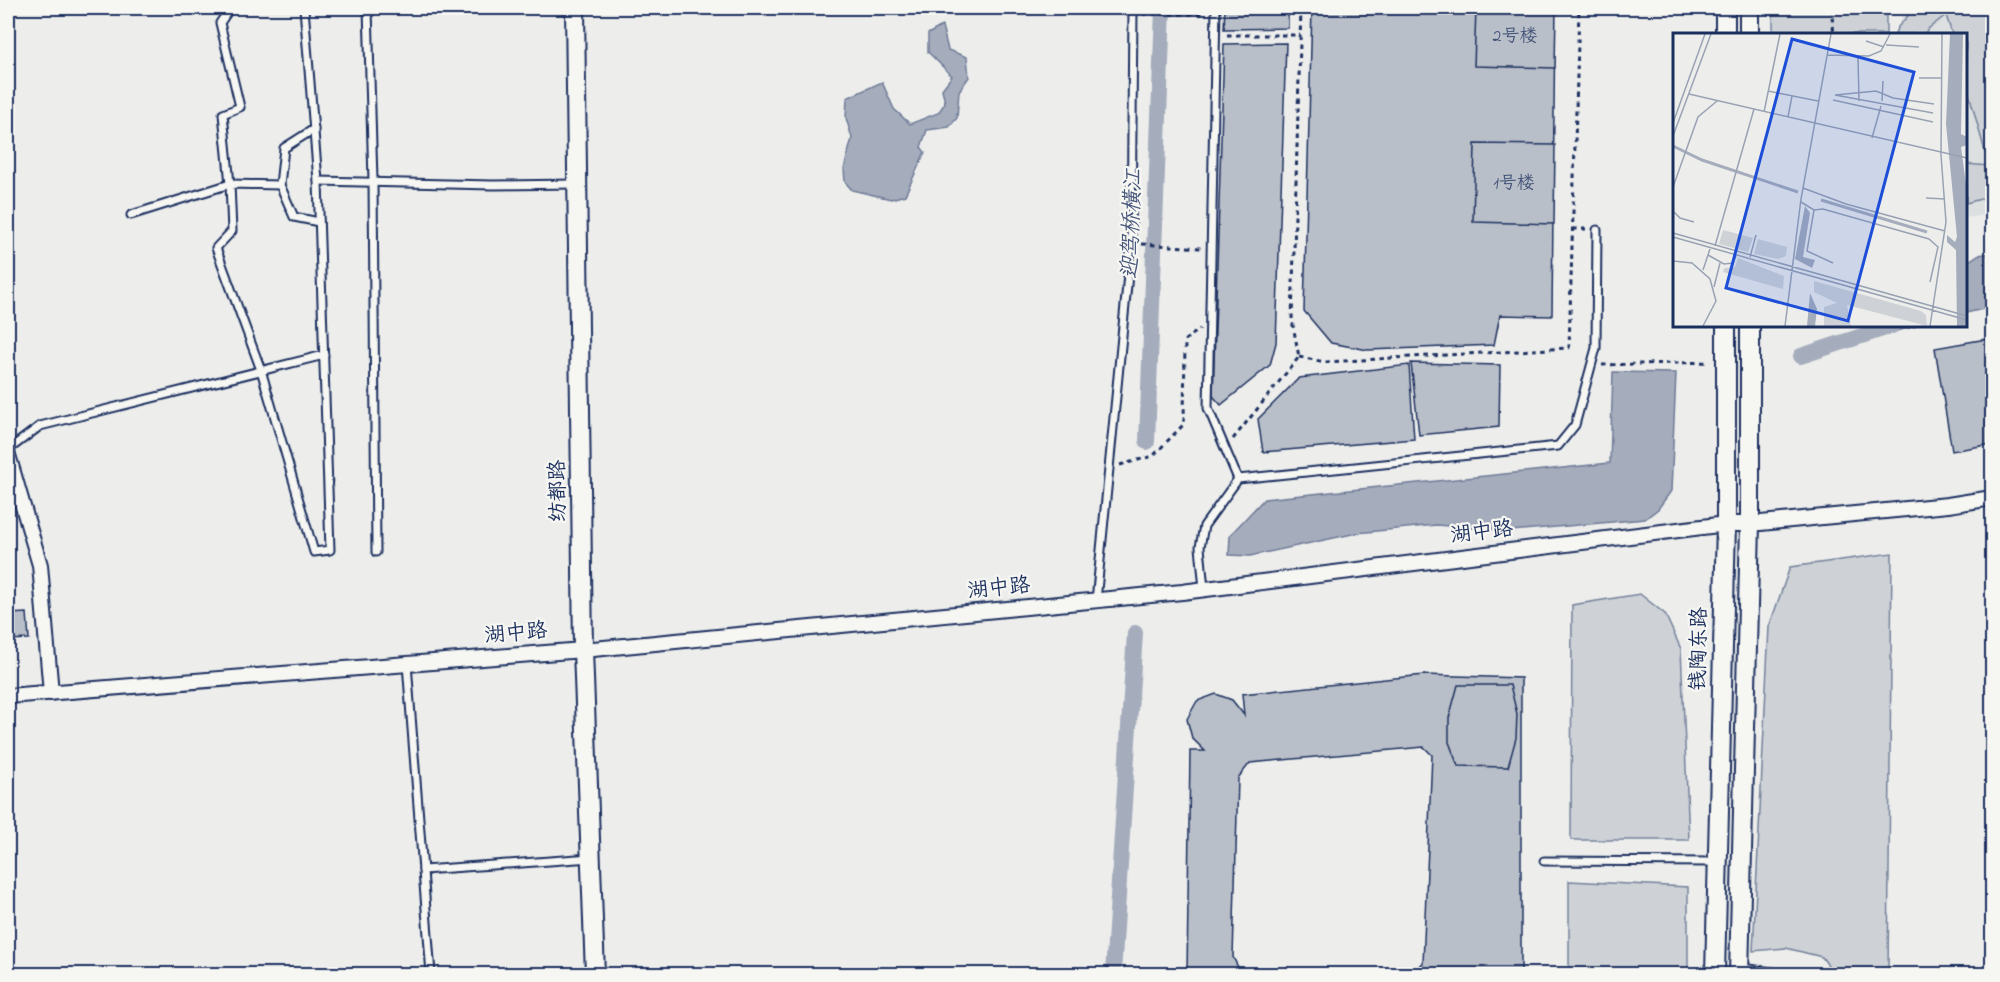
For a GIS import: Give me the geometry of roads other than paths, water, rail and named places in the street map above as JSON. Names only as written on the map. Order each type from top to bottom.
[{"type":"street","name":"纺都路","points":[[575,8],[583,650],[595,975]]},
{"type":"street","points":[[1725,8],[1725,33]]},
{"type":"street","points":[[1749,8],[1749,33]]},
{"type":"street","name":"钱陶东路","points":[[1714,975],[1726,524],[1725,327]]},
{"type":"street","points":[[1739,971],[1750,524],[1749,327]]},
{"type":"street","points":[[8,455],[40,565],[51,693]]},
{"type":"street","name":"湖中路","points":[[8,696],[583,650],[1096,600],[1204,589],[1726,524],[1750,524],[1948,505],[1992,498]]},
{"type":"lane","points":[[230,8],[220,23],[240,107],[224,114],[232,231],[216,248],[261,370],[314,552],[330,550],[318,181],[304,8]]},
{"type":"lane","points":[[368,8],[373,181],[376,552]]},
{"type":"lane","points":[[1216,8],[1208,408],[1238,479]]},
{"type":"lane","points":[[1096,600],[1131,244],[1133,11]]},
{"type":"lane","points":[[314,129],[284,148],[280,185],[294,217],[319,222]]},
{"type":"lane","points":[[318,181],[492,185],[578,184]]},
{"type":"lane","points":[[131,215],[230,184],[280,185]]},
{"type":"lane","points":[[1204,589],[1200,547],[1204,526],[1238,479],[1558,446],[1575,425],[1596,348],[1597,230]]},
{"type":"lane","points":[[8,450],[40,426],[324,355]]},
{"type":"lane","points":[[407,664],[431,975]]},
{"type":"lane","points":[[423,870],[591,858]]},
{"type":"lane","points":[[1544,861],[1717,862]]},
{"type":"lane","points":[[1739,971],[1789,975]]},
{"type":"water","points":[[942,26],[948,50],[967,57],[969,77],[959,91],[957,118],[949,127],[927,130],[921,147],[925,152],[905,195],[891,199],[852,190],[845,182],[844,169],[852,138],[846,118],[847,98],[882,82],[894,109],[910,124],[938,113],[945,103],[942,89],[952,76],[928,52],[928,34]]},
{"type":"water","points":[[1992,253],[1992,307],[1967,313],[1967,262],[1978,255]]},
{"type":"water","points":[[1864,327],[1913,327],[1868,338]]},
{"type":"water","points":[[1613,372],[1676,373],[1671,491],[1658,509],[1645,519],[1511,531],[1436,525],[1357,533],[1250,556],[1229,555],[1230,535],[1264,499],[1610,463]]},
{"type":"waterway","name":"迎驾桥横江","points":[[1147,442],[1163,8]]},
{"type":"waterway","points":[[1801,356],[1889,327]]},
{"type":"waterway","points":[[1113,974],[1135,633]]}]
